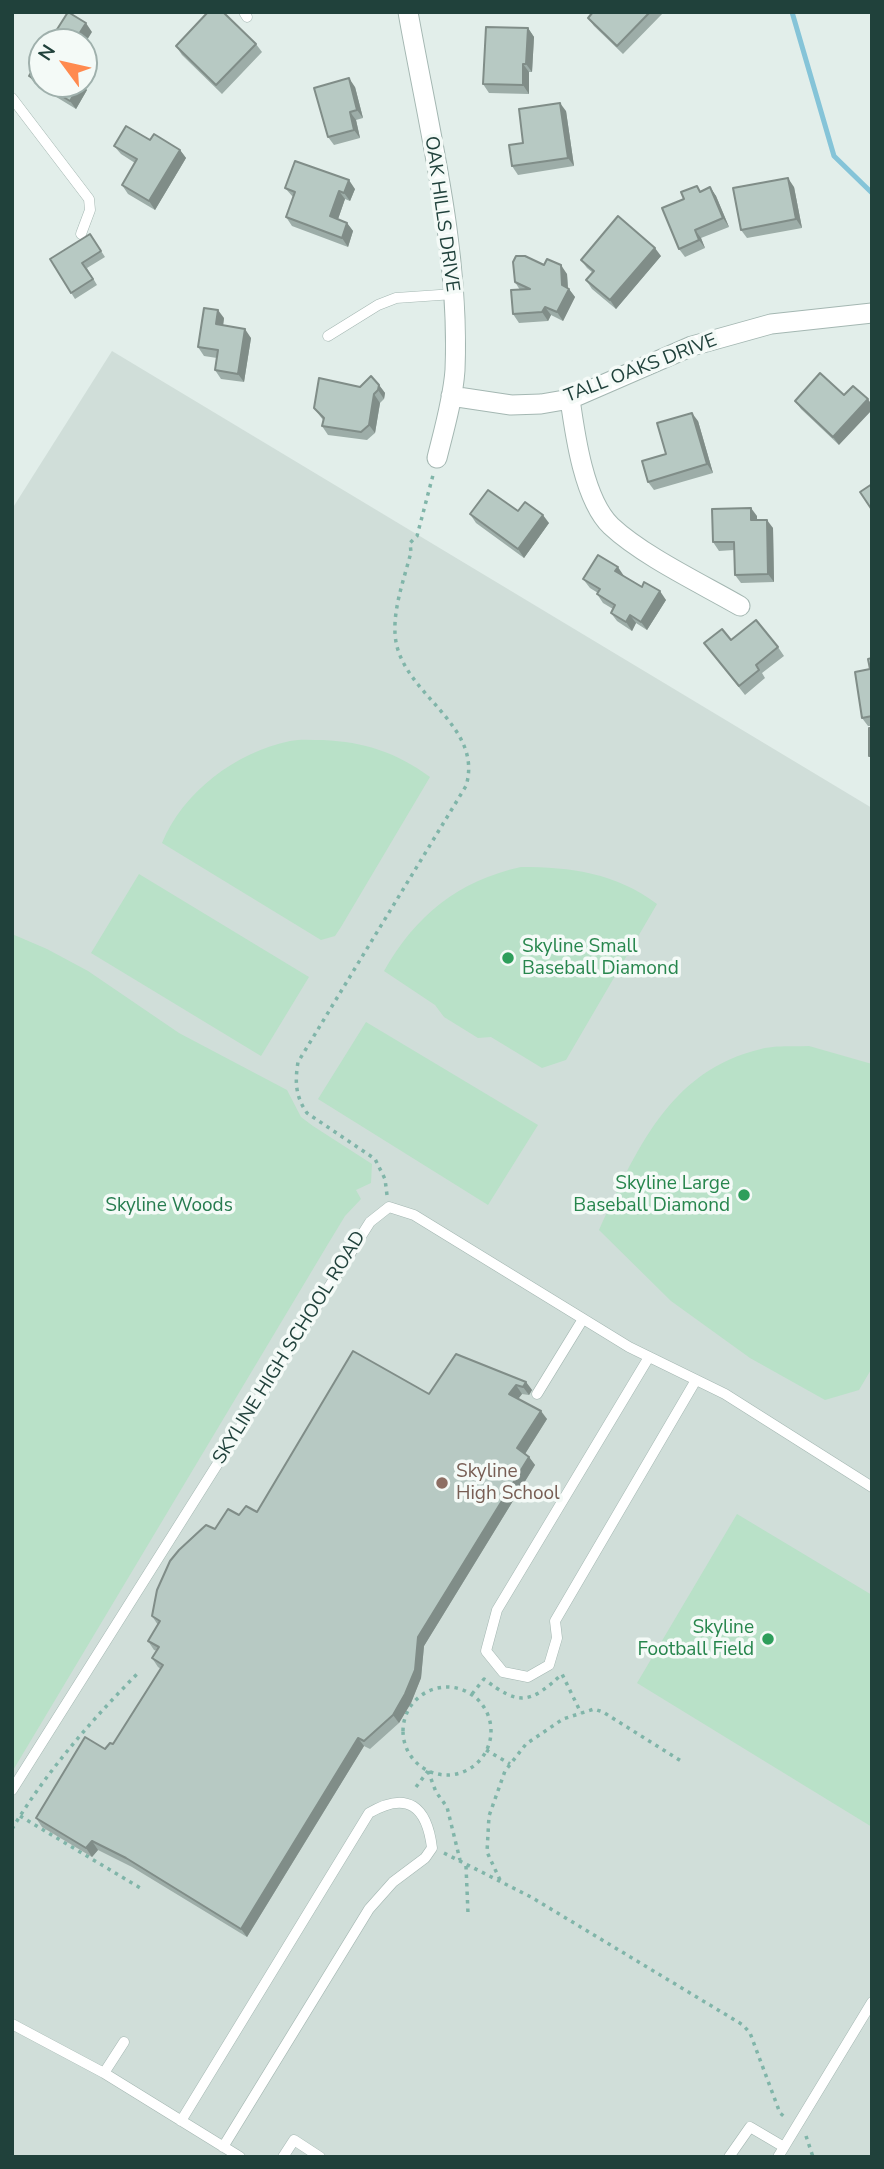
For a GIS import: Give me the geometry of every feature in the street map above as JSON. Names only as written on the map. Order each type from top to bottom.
[{"type":"street","name":"OAK HILLS DRIVE","points":[[408,12],[446,224],[454,294],[455,372],[437,458]]},
{"type":"street","name":"TALL OAKS DRIVE","points":[[450,396],[511,405],[570,399],[692,346],[771,324],[872,313]]},
{"type":"street","points":[[570,399],[593,497],[610,525],[650,554],[740,606]]},
{"type":"lane","points":[[12,98],[89,199],[90,210],[80,234]]},
{"type":"lane","points":[[328,336],[378,305],[396,298],[454,294]]},
{"type":"lane","points":[[389,1208],[414,1215],[649,1357],[725,1394],[872,1487]]},
{"type":"lane","name":"SKYLINE HIGH SCHOOL ROAD","points":[[12,1790],[370,1222],[389,1208]]},
{"type":"lane","points":[[537,1394],[583,1318]]},
{"type":"lane","points":[[649,1357],[496,1610],[486,1651],[503,1672],[528,1676],[548,1665],[557,1638],[555,1620],[696,1380]]},
{"type":"lane","points":[[181,2121],[369,1813],[384,1804],[405,1803],[423,1814],[430,1827],[432,1848],[425,1858],[393,1882],[369,1909],[223,2147]]},
{"type":"lane","points":[[729,2157],[750,2127],[781,2152],[872,2002]]},
{"type":"lane","points":[[12,2024],[104,2073],[240,2157]]},
{"type":"lane","points":[[104,2073],[124,2042]]},
{"type":"lane","points":[[284,2157],[294,2140],[320,2157]]},
{"type":"path","points":[[389,1208],[385,1179],[375,1159],[307,1113],[300,1104],[295,1085],[298,1062],[466,786],[469,774],[470,763],[462,740],[414,678],[398,649],[395,624],[411,552],[410,543],[417,536],[430,489]]},
{"type":"path","points":[[12,1829],[59,1760],[137,1674]]},
{"type":"path","points":[[472,1694],[484,1679],[504,1694],[521,1699],[542,1692],[562,1674],[581,1713]]},
{"type":"path","points":[[458,1688],[472,1694],[489,1717],[491,1732],[486,1750],[470,1769],[442,1775],[428,1771],[416,1763],[405,1744],[403,1723],[408,1709],[417,1698],[430,1690],[458,1688]]},
{"type":"path","points":[[501,1882],[487,1852],[489,1816],[505,1771],[526,1744],[563,1719],[594,1709],[603,1712],[681,1761]]},
{"type":"path","points":[[486,1750],[510,1764]]},
{"type":"path","points":[[416,1787],[428,1771]]},
{"type":"path","points":[[428,1771],[436,1792],[447,1807],[460,1862]]},
{"type":"path","points":[[20,1816],[142,1889]]},
{"type":"path","points":[[432,1848],[531,1897],[743,2025],[750,2033],[780,2113],[808,2138],[813,2157]]},
{"type":"path","points":[[466,1864],[468,1913]]},
{"type":"shaded area","name":"Skyline High School","points":[[112,351],[872,808],[872,2157],[12,2157],[12,509]]},
{"type":"green space","points":[[290,741],[352,743],[379,750],[405,761],[430,777],[335,936],[321,940],[162,843],[171,824],[197,791],[231,765],[270,746]]},
{"type":"green space","name":"Skyline Small Baseball Diamond","points":[[521,867],[558,868],[592,874],[625,885],[657,904],[566,1060],[542,1068],[491,1037],[478,1038],[444,1017],[435,1005],[384,971],[410,933],[441,903],[478,881]]},
{"type":"green space","points":[[139,874],[309,977],[261,1056],[91,953]]},
{"type":"green space","name":"Skyline Woods","points":[[12,934],[88,971],[179,1033],[287,1090],[301,1117],[372,1164],[371,1183],[356,1190],[361,1199],[345,1216],[12,1772]]},
{"type":"green space","points":[[366,1022],[538,1125],[488,1205],[318,1099]]},
{"type":"green space","name":"Skyline Large Baseball Diamond","points":[[809,1046],[872,1064],[872,1368],[859,1390],[825,1400],[750,1358],[671,1301],[599,1230],[642,1144],[679,1095],[702,1075],[729,1060],[761,1049]]},
{"type":"green space","name":"Skyline Football Field","points":[[737,1514],[872,1595],[872,1827],[637,1683]]},
{"type":"building","points":[[68,12],[86,23],[83,28],[58,28]]},
{"type":"building","points":[[208,12],[223,12],[256,44],[216,85],[176,46]]},
{"type":"building","points":[[593,12],[650,12],[617,46],[588,18]]},
{"type":"building","points":[[486,27],[528,28],[523,85],[483,84]]},
{"type":"building","points":[[349,78],[357,110],[350,112],[354,130],[328,137],[314,88]]},
{"type":"building","points":[[560,103],[568,158],[512,166],[509,145],[523,143],[519,109]]},
{"type":"building","points":[[126,126],[150,140],[154,134],[180,150],[149,201],[122,185],[137,159],[114,146]]},
{"type":"building","points":[[295,161],[349,180],[344,193],[339,191],[330,216],[347,223],[342,238],[286,217],[295,192],[285,188]]},
{"type":"building","points":[[788,178],[796,219],[741,230],[733,188]]},
{"type":"building","points":[[697,186],[700,192],[710,187],[723,218],[695,230],[699,240],[679,249],[662,208],[684,199],[681,192]]},
{"type":"building","points":[[618,216],[655,248],[610,300],[586,280],[594,271],[581,260]]},
{"type":"building","points":[[90,234],[101,251],[82,263],[93,279],[71,293],[50,259]]},
{"type":"building","points":[[516,256],[525,256],[544,265],[547,259],[561,265],[562,285],[569,289],[557,312],[545,307],[542,312],[513,314],[511,290],[530,289],[515,282],[513,262]]},
{"type":"building","points":[[204,308],[218,310],[216,324],[245,329],[238,374],[215,370],[218,350],[198,347]]},
{"type":"building","points":[[820,373],[844,395],[853,386],[868,399],[833,437],[795,401]]},
{"type":"building","points":[[371,376],[379,385],[374,394],[369,425],[361,432],[322,426],[324,418],[314,408],[319,378],[360,387]]},
{"type":"building","points":[[692,413],[707,464],[648,482],[642,461],[666,454],[657,423]]},
{"type":"building","points":[[872,484],[872,510],[860,492]]},
{"type":"building","points":[[488,490],[518,511],[525,502],[543,515],[518,549],[470,514]]},
{"type":"building","points":[[751,508],[751,520],[767,520],[768,574],[735,575],[734,542],[713,542],[712,509]]},
{"type":"building","points":[[598,555],[618,567],[615,571],[642,587],[644,582],[660,591],[641,622],[630,615],[626,622],[611,613],[615,605],[597,594],[600,589],[583,579]]},
{"type":"building","points":[[756,620],[778,647],[756,665],[759,670],[739,686],[704,643],[722,629],[731,640]]},
{"type":"building","points":[[872,658],[872,716],[862,718],[855,672],[870,669],[868,659]]},
{"type":"building","points":[[869,728],[872,728],[872,756],[869,756]]},
{"type":"building","points":[[353,1351],[429,1394],[456,1354],[526,1382],[523,1387],[516,1385],[509,1394],[541,1411],[517,1448],[529,1457],[418,1637],[415,1670],[393,1715],[364,1741],[358,1738],[241,1929],[126,1858],[92,1841],[86,1848],[36,1818],[85,1737],[105,1749],[110,1743],[113,1744],[163,1665],[152,1658],[159,1647],[148,1641],[160,1621],[152,1616],[157,1590],[170,1561],[206,1525],[215,1529],[228,1509],[239,1515],[246,1506],[257,1512]]},
{"type":"waterway","points":[[792,12],[834,156],[872,193]]},
{"type":"place","name":"Skyline Small Baseball Diamond","points":[[508,958]]},
{"type":"place","name":"Skyline Large Baseball Diamond","points":[[744,1195]]},
{"type":"place","name":"Skyline High School","points":[[442,1483]]},
{"type":"place","name":"Skyline Football Field","points":[[768,1639]]}]
